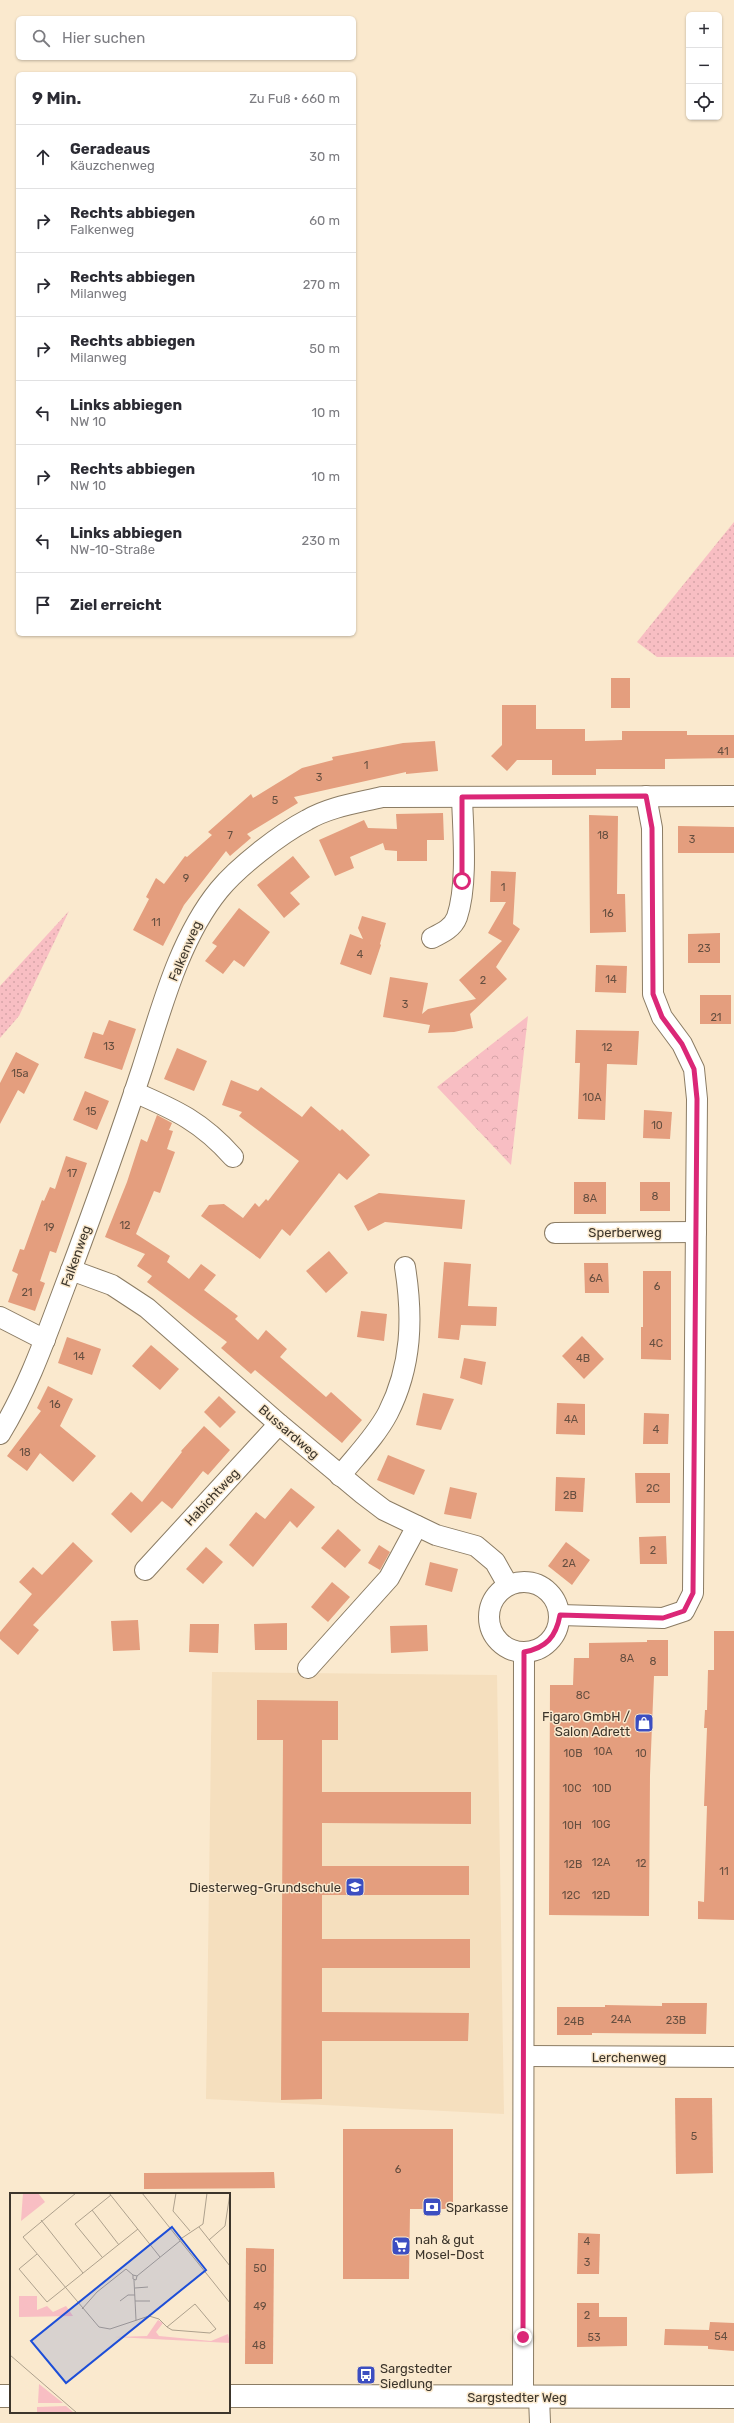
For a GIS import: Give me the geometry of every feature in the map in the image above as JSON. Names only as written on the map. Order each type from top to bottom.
[{"type":"street","points":[[560,1615],[663,1618],[684,1611],[693,1593],[697,1099],[694,1069],[682,1044],[662,1017],[653,994],[652,828],[646,796]]},
{"type":"street","name":"Falkenweg","points":[[0,1434],[19,1404],[45,1340],[134,1092],[165,998],[197,921],[219,890],[243,865],[308,819],[345,806],[382,797],[734,796]]},
{"type":"street","points":[[432,938],[447,931],[457,918],[462,881],[462,797]]},
{"type":"street","points":[[134,1092],[189,1117],[218,1141],[233,1158]]},
{"type":"street","name":"Sperberweg","points":[[555,1233],[696,1232]]},
{"type":"street","points":[[340,1476],[376,1432],[388,1414],[407,1360],[410,1329],[410,1298],[405,1267]]},
{"type":"street","name":"Bussardweg","points":[[71,1270],[112,1285],[147,1308],[340,1476],[384,1510],[436,1534],[476,1546],[495,1562],[508,1585]]},
{"type":"street","points":[[0,1317],[45,1340]]},
{"type":"street","name":"Habichtweg","points":[[145,1570],[279,1424]]},
{"type":"street","points":[[308,1668],[389,1578],[417,1526]]},
{"type":"street","points":[[521,1582],[535,1583],[548,1590],[556,1601],[560,1615],[558,1629],[550,1641],[538,1650],[524,1652],[508,1649],[496,1640],[489,1625],[489,1610],[496,1595],[508,1585],[521,1582]]},
{"type":"street","points":[[524,1652],[525,2056],[531,2397],[540,2423]]},
{"type":"street","name":"Lerchenweg","points":[[525,2056],[734,2057]]},
{"type":"street","name":"Sargstedter Weg","points":[[230,2396],[734,2397]]},
{"type":"shaded area","name":"Diesterweg-Grundschule","points":[[212,1672],[497,1675],[504,2114],[206,2099]]},
{"type":"green space","points":[[734,522],[734,657],[657,657],[637,642]]},
{"type":"green space","points":[[69,911],[19,1016],[0,1038],[0,986]]},
{"type":"green space","points":[[528,1016],[511,1165],[437,1087]]},
{"type":"building","points":[[611,678],[630,678],[630,708],[611,708]]},
{"type":"building","points":[[502,705],[536,705],[536,729],[585,729],[585,741],[622,740],[622,731],[687,731],[687,735],[734,735],[734,758],[665,759],[665,769],[596,769],[596,775],[552,775],[552,760],[517,760],[507,771],[491,756],[502,745]]},
{"type":"building","points":[[435,741],[438,771],[406,774],[406,772],[294,797],[298,803],[247,834],[251,838],[230,856],[226,851],[184,905],[163,946],[133,930],[149,899],[146,897],[156,878],[164,884],[185,856],[187,857],[212,835],[208,832],[251,794],[253,798],[302,768],[333,760],[332,757],[403,743]]},
{"type":"building","points":[[443,813],[444,840],[427,840],[427,861],[397,861],[397,851],[385,850],[383,843],[350,857],[354,868],[335,876],[319,840],[364,820],[368,828],[397,829],[396,814]]},
{"type":"building","points":[[589,815],[618,816],[617,894],[625,894],[626,932],[590,933]]},
{"type":"building","points":[[678,826],[734,827],[734,853],[678,853]]},
{"type":"building","points":[[293,856],[310,877],[290,893],[300,904],[284,918],[257,885]]},
{"type":"building","points":[[491,871],[516,872],[513,924],[520,929],[496,967],[507,979],[470,1014],[473,1028],[454,1032],[428,1033],[430,1025],[383,1017],[390,977],[428,983],[422,1014],[428,1009],[476,999],[459,980],[502,941],[488,933],[506,902],[490,902]]},
{"type":"building","points":[[239,908],[270,932],[244,967],[234,960],[223,974],[205,961],[217,946],[212,943]]},
{"type":"building","points":[[362,916],[386,923],[381,945],[371,975],[340,964],[350,934],[363,939],[358,928]]},
{"type":"building","points":[[720,933],[720,963],[688,963],[688,934]]},
{"type":"building","points":[[596,965],[627,966],[626,993],[595,992]]},
{"type":"building","points":[[700,995],[731,995],[731,1024],[700,1024]]},
{"type":"building","points":[[109,1020],[136,1029],[122,1070],[84,1058],[93,1032],[103,1035]]},
{"type":"building","points":[[576,1030],[639,1031],[637,1065],[607,1064],[605,1120],[578,1119],[580,1063],[575,1063]]},
{"type":"building","points":[[177,1048],[207,1061],[194,1091],[164,1079]]},
{"type":"building","points":[[16,1052],[39,1064],[24,1094],[18,1090],[0,1124],[0,1083]]},
{"type":"building","points":[[231,1080],[258,1091],[261,1087],[302,1117],[311,1106],[340,1131],[342,1129],[370,1155],[347,1180],[339,1173],[290,1236],[282,1229],[260,1259],[201,1216],[209,1205],[224,1204],[243,1218],[255,1203],[259,1207],[266,1199],[268,1201],[299,1161],[239,1116],[242,1112],[222,1105]]},
{"type":"building","points":[[85,1091],[109,1101],[97,1130],[73,1120]]},
{"type":"building","points":[[644,1110],[672,1112],[670,1139],[643,1138]]},
{"type":"building","points":[[157,1115],[172,1123],[169,1130],[173,1131],[167,1149],[175,1152],[160,1193],[154,1191],[136,1234],[170,1256],[167,1262],[189,1279],[201,1264],[216,1275],[204,1290],[238,1316],[235,1319],[258,1340],[266,1330],[287,1349],[280,1357],[326,1397],[331,1392],[362,1420],[342,1443],[255,1370],[251,1374],[221,1348],[227,1342],[147,1282],[152,1276],[137,1266],[145,1254],[105,1237],[127,1182],[141,1139],[147,1142]]},
{"type":"building","points":[[66,1156],[87,1163],[56,1253],[50,1251],[40,1281],[45,1283],[35,1311],[8,1302],[18,1274],[12,1271],[20,1249],[24,1250],[42,1200],[44,1201],[50,1187],[55,1189]]},
{"type":"building","points":[[574,1182],[606,1182],[606,1214],[574,1214]]},
{"type":"building","points":[[640,1182],[670,1182],[670,1211],[640,1211]]},
{"type":"building","points":[[379,1193],[465,1200],[462,1229],[385,1222],[368,1231],[354,1206]]},
{"type":"building","points":[[329,1251],[348,1273],[326,1293],[306,1271]]},
{"type":"building","points":[[444,1262],[471,1264],[468,1306],[497,1307],[496,1326],[461,1325],[459,1340],[438,1338]]},
{"type":"building","points":[[584,1263],[608,1263],[609,1293],[585,1293]]},
{"type":"building","points":[[643,1271],[671,1271],[671,1360],[641,1359],[641,1327],[643,1327]]},
{"type":"building","points":[[361,1311],[387,1314],[384,1341],[357,1337]]},
{"type":"building","points":[[582,1336],[604,1359],[584,1379],[562,1356]]},
{"type":"building","points":[[67,1337],[101,1349],[92,1375],[58,1363]]},
{"type":"building","points":[[151,1345],[179,1369],[160,1390],[132,1366]]},
{"type":"building","points":[[464,1358],[486,1362],[482,1385],[460,1378]]},
{"type":"building","points":[[48,1386],[73,1399],[60,1426],[96,1456],[73,1482],[40,1453],[27,1471],[7,1456],[41,1411],[37,1408]]},
{"type":"building","points":[[423,1393],[454,1399],[441,1430],[416,1425]]},
{"type":"building","points":[[219,1396],[236,1412],[220,1428],[204,1412]]},
{"type":"building","points":[[557,1403],[585,1404],[585,1435],[556,1434]]},
{"type":"building","points":[[644,1413],[669,1414],[668,1444],[643,1444]]},
{"type":"building","points":[[204,1426],[230,1450],[208,1475],[203,1471],[172,1509],[162,1501],[131,1533],[111,1514],[131,1492],[142,1502],[182,1452],[181,1451]]},
{"type":"building","points":[[388,1455],[425,1470],[414,1495],[377,1480]]},
{"type":"building","points":[[635,1473],[670,1473],[670,1503],[636,1503]]},
{"type":"building","points":[[556,1477],[585,1478],[583,1512],[555,1511]]},
{"type":"building","points":[[450,1487],[477,1493],[471,1519],[444,1514]]},
{"type":"building","points":[[291,1488],[315,1507],[297,1528],[290,1521],[253,1567],[229,1545],[256,1512],[265,1519]]},
{"type":"building","points":[[338,1529],[361,1550],[345,1568],[321,1548]]},
{"type":"building","points":[[666,1536],[667,1564],[640,1564],[639,1537]]},
{"type":"building","points":[[73,1542],[93,1561],[33,1625],[39,1630],[18,1655],[0,1639],[0,1632],[32,1594],[19,1582],[33,1567],[42,1575]]},
{"type":"building","points":[[566,1542],[590,1560],[572,1585],[548,1566]]},
{"type":"building","points":[[379,1545],[390,1552],[380,1570],[368,1563]]},
{"type":"building","points":[[206,1547],[223,1562],[203,1584],[186,1569]]},
{"type":"building","points":[[430,1562],[458,1569],[452,1592],[425,1585]]},
{"type":"building","points":[[332,1582],[350,1597],[328,1622],[311,1607]]},
{"type":"building","points":[[138,1620],[140,1650],[113,1651],[111,1621]]},
{"type":"building","points":[[287,1623],[287,1650],[255,1650],[254,1624]]},
{"type":"building","points":[[190,1624],[219,1624],[218,1653],[189,1652]]},
{"type":"building","points":[[427,1625],[428,1651],[391,1653],[390,1626]]},
{"type":"building","points":[[714,1631],[734,1631],[734,1920],[698,1919],[698,1901],[704,1902],[707,1806],[704,1806],[707,1728],[704,1728],[705,1710],[707,1710],[708,1670],[714,1670]]},
{"type":"building","points":[[647,1640],[668,1640],[668,1676],[654,1676],[650,1775],[649,1916],[549,1915],[550,1685],[573,1685],[574,1658],[589,1658],[589,1643],[647,1642]]},
{"type":"building","points":[[257,1700],[338,1701],[338,1740],[322,1740],[322,1792],[471,1792],[471,1824],[322,1823],[322,1866],[469,1866],[469,1895],[322,1895],[322,1939],[470,1939],[470,1968],[322,1968],[322,2012],[469,2013],[468,2041],[322,2041],[322,2099],[281,2100],[283,1740],[257,1740]]},
{"type":"building","points":[[662,2003],[707,2003],[706,2034],[592,2033],[592,2035],[557,2035],[557,2007],[605,2007],[605,2005],[662,2006]]},
{"type":"building","points":[[675,2098],[712,2098],[713,2173],[676,2174]]},
{"type":"building","points":[[343,2129],[453,2129],[453,2209],[410,2209],[409,2279],[343,2279]]},
{"type":"building","points":[[274,2172],[275,2188],[144,2189],[144,2173]]},
{"type":"building","points":[[578,2233],[600,2234],[599,2274],[577,2274]]},
{"type":"building","points":[[246,2248],[274,2249],[273,2364],[245,2364]]},
{"type":"building","points":[[577,2303],[599,2303],[599,2317],[627,2317],[627,2346],[577,2347]]},
{"type":"building","points":[[710,2322],[734,2323],[734,2351],[708,2349],[708,2346],[664,2345],[665,2329],[709,2330]]},
{"type":"place","name":"Figaro GmbH / Salon Adrett","points":[[644,1723]]},
{"type":"place","name":"Diesterweg-Grundschule","points":[[355,1887]]},
{"type":"place","name":"Sparkasse","points":[[432,2207]]},
{"type":"place","name":"nah & gut Mosel-Dost","points":[[401,2246]]},
{"type":"place","name":"Sargstedter Siedlung","points":[[366,2375]]},
{"type":"route","points":[[462,881],[462,797],[646,796],[652,828],[653,994],[662,1017],[682,1044],[694,1069],[697,1099],[693,1593],[684,1611],[663,1618],[560,1615],[558,1629],[550,1641],[538,1650],[524,1652],[525,2056],[522,2229],[523,2337]]}]
